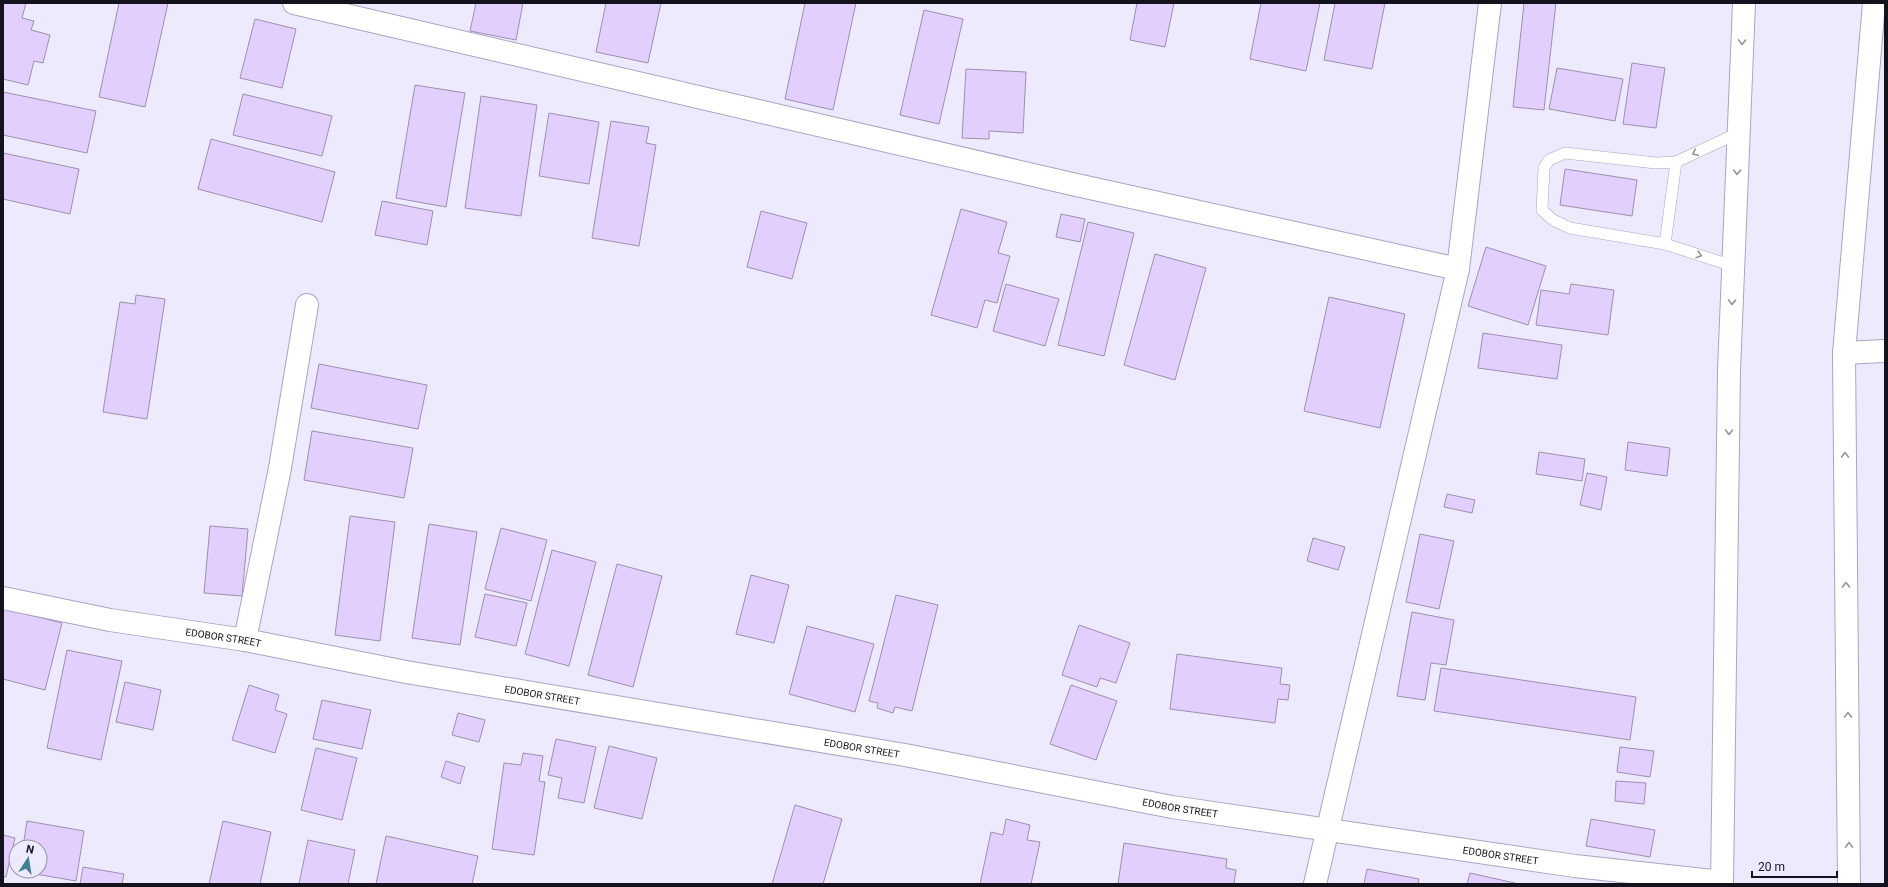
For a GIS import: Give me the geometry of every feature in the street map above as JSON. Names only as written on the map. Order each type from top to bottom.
[{"type":"main road","points":[[294,3],[1072,184],[1458,269]]},
{"type":"main road","points":[[1316,884],[1326,831],[1458,269],[1490,3]]},
{"type":"main road","points":[[1722,883],[1729,370],[1744,3]]},
{"type":"main road","points":[[1849,884],[1844,354],[1874,3]]},
{"type":"main road","points":[[245,640],[280,468],[307,305]]},
{"type":"main road","points":[[1844,354],[1885,351]]},
{"type":"main road","name":"EDOBOR STREET","points":[[3,598],[110,620],[245,640],[406,672],[905,755],[1172,807],[1326,831],[1575,866],[1722,883]]},
{"type":"lane","points":[[1733,266],[1665,244],[1570,228],[1553,220],[1542,210],[1544,168],[1549,160],[1565,153],[1656,163],[1676,162],[1738,133]]},
{"type":"lane","points":[[1665,244],[1676,162]]},
{"type":"building","points":[[3,3],[26,3],[22,18],[34,21],[31,30],[50,35],[43,63],[34,61],[28,85],[3,79]]},
{"type":"building","points":[[119,3],[168,3],[145,107],[99,97]]},
{"type":"building","points":[[476,3],[523,3],[516,40],[470,31]]},
{"type":"building","points":[[606,3],[661,3],[648,63],[596,52]]},
{"type":"building","points":[[805,3],[856,3],[833,110],[785,99]]},
{"type":"building","points":[[1137,3],[1174,3],[1165,47],[1130,40]]},
{"type":"building","points":[[1261,3],[1320,3],[1306,71],[1250,59]]},
{"type":"building","points":[[1335,3],[1385,3],[1372,69],[1324,60]]},
{"type":"building","points":[[1524,3],[1556,3],[1544,110],[1513,107]]},
{"type":"building","points":[[924,10],[963,19],[939,124],[900,115]]},
{"type":"building","points":[[255,19],[296,29],[282,88],[240,78]]},
{"type":"building","points":[[1632,63],[1665,68],[1656,128],[1623,124]]},
{"type":"building","points":[[1557,68],[1623,79],[1615,121],[1549,109]]},
{"type":"building","points":[[966,69],[1026,72],[1023,133],[989,131],[989,139],[962,138]]},
{"type":"building","points":[[415,85],[465,93],[446,207],[396,198]]},
{"type":"building","points":[[3,92],[96,111],[87,153],[3,135]]},
{"type":"building","points":[[243,94],[332,116],[322,156],[233,135]]},
{"type":"building","points":[[481,96],[537,105],[521,216],[465,208]]},
{"type":"building","points":[[549,113],[599,122],[589,184],[539,176]]},
{"type":"building","points":[[611,121],[649,127],[646,143],[656,145],[639,246],[592,238]]},
{"type":"building","points":[[211,139],[335,172],[322,222],[198,189]]},
{"type":"building","points":[[3,153],[79,169],[70,214],[3,199]]},
{"type":"building","points":[[1565,169],[1637,180],[1632,216],[1560,205]]},
{"type":"building","points":[[382,201],[433,211],[427,245],[375,235]]},
{"type":"building","points":[[961,209],[1007,222],[998,253],[1010,256],[997,303],[985,300],[977,328],[931,315]]},
{"type":"building","points":[[761,211],[807,223],[792,279],[747,267]]},
{"type":"building","points":[[1061,214],[1085,219],[1080,242],[1056,237]]},
{"type":"building","points":[[1088,222],[1134,233],[1104,356],[1058,345]]},
{"type":"building","points":[[1486,247],[1546,266],[1528,325],[1468,306]]},
{"type":"building","points":[[1155,254],[1206,268],[1175,380],[1124,365]]},
{"type":"building","points":[[1006,284],[1059,299],[1045,346],[993,331]]},
{"type":"building","points":[[1571,284],[1614,290],[1608,335],[1536,325],[1541,290],[1569,294]]},
{"type":"building","points":[[136,295],[165,299],[147,419],[103,412],[120,302],[135,304]]},
{"type":"building","points":[[1329,297],[1405,314],[1380,428],[1304,411]]},
{"type":"building","points":[[1483,333],[1562,345],[1557,379],[1478,368]]},
{"type":"building","points":[[319,364],[427,385],[418,429],[311,408]]},
{"type":"building","points":[[312,431],[413,448],[404,498],[304,480]]},
{"type":"building","points":[[1628,442],[1670,448],[1667,476],[1625,470]]},
{"type":"building","points":[[1539,452],[1585,459],[1582,481],[1536,474]]},
{"type":"building","points":[[1587,473],[1607,477],[1601,510],[1580,505]]},
{"type":"building","points":[[1447,494],[1475,500],[1472,513],[1444,507]]},
{"type":"building","points":[[350,516],[395,522],[380,641],[335,635]]},
{"type":"building","points":[[429,524],[477,532],[460,645],[412,638]]},
{"type":"building","points":[[210,526],[248,529],[242,596],[204,593]]},
{"type":"building","points":[[501,528],[547,540],[531,601],[485,589]]},
{"type":"building","points":[[1420,534],[1454,541],[1439,609],[1406,602]]},
{"type":"building","points":[[1313,538],[1345,547],[1338,570],[1307,561]]},
{"type":"building","points":[[552,550],[596,562],[569,666],[525,654]]},
{"type":"building","points":[[617,564],[662,576],[633,687],[588,675]]},
{"type":"building","points":[[751,575],[789,585],[774,643],[736,634]]},
{"type":"building","points":[[485,594],[527,603],[516,646],[475,637]]},
{"type":"building","points":[[896,595],[938,605],[912,711],[895,707],[893,713],[877,708],[878,703],[869,701]]},
{"type":"building","points":[[3,608],[62,623],[45,690],[3,679]]},
{"type":"building","points":[[1412,612],[1454,620],[1446,665],[1431,663],[1425,700],[1397,696]]},
{"type":"building","points":[[1079,625],[1130,643],[1116,683],[1100,678],[1097,687],[1062,675]]},
{"type":"building","points":[[807,626],[874,644],[855,712],[789,694]]},
{"type":"building","points":[[67,650],[122,661],[101,760],[47,748]]},
{"type":"building","points":[[1177,654],[1282,668],[1280,684],[1290,685],[1288,700],[1278,699],[1275,723],[1170,709]]},
{"type":"building","points":[[1441,668],[1636,697],[1630,740],[1434,711]]},
{"type":"building","points":[[125,682],[161,690],[153,730],[116,722]]},
{"type":"building","points":[[249,685],[279,695],[275,710],[287,714],[275,753],[232,740]]},
{"type":"building","points":[[1071,685],[1117,701],[1096,760],[1050,744]]},
{"type":"building","points":[[322,700],[371,710],[362,749],[313,739]]},
{"type":"building","points":[[458,713],[485,720],[479,742],[452,735]]},
{"type":"building","points":[[556,739],[596,747],[584,803],[558,798],[562,778],[548,775]]},
{"type":"building","points":[[609,746],[657,758],[642,819],[594,808]]},
{"type":"building","points":[[1620,747],[1654,751],[1650,777],[1617,772]]},
{"type":"building","points":[[316,748],[357,758],[342,820],[301,810]]},
{"type":"building","points":[[523,753],[543,756],[539,781],[545,782],[534,855],[492,849],[504,763],[521,765]]},
{"type":"building","points":[[446,761],[465,767],[460,784],[441,777]]},
{"type":"building","points":[[1616,781],[1646,783],[1644,804],[1615,801]]},
{"type":"building","points":[[795,805],[842,819],[823,884],[772,884]]},
{"type":"building","points":[[1006,819],[1030,825],[1027,840],[1040,842],[1031,884],[980,884],[991,832],[1003,835]]},
{"type":"building","points":[[1591,819],[1655,830],[1650,857],[1586,846]]},
{"type":"building","points":[[27,821],[84,831],[76,881],[48,876],[48,839],[24,839]]},
{"type":"building","points":[[223,821],[271,832],[260,884],[209,884]]},
{"type":"building","points":[[3,835],[15,838],[8,839],[8,868],[6,877],[3,877]]},
{"type":"building","points":[[386,836],[478,856],[472,884],[376,884]]},
{"type":"building","points":[[308,840],[355,850],[348,884],[299,884]]},
{"type":"building","points":[[1124,843],[1227,859],[1226,868],[1236,870],[1234,884],[1118,884]]},
{"type":"building","points":[[83,867],[124,874],[122,884],[80,884]]},
{"type":"building","points":[[1367,869],[1419,879],[1418,884],[1364,884]]},
{"type":"building","points":[[1470,873],[1519,884],[1467,884]]}]
